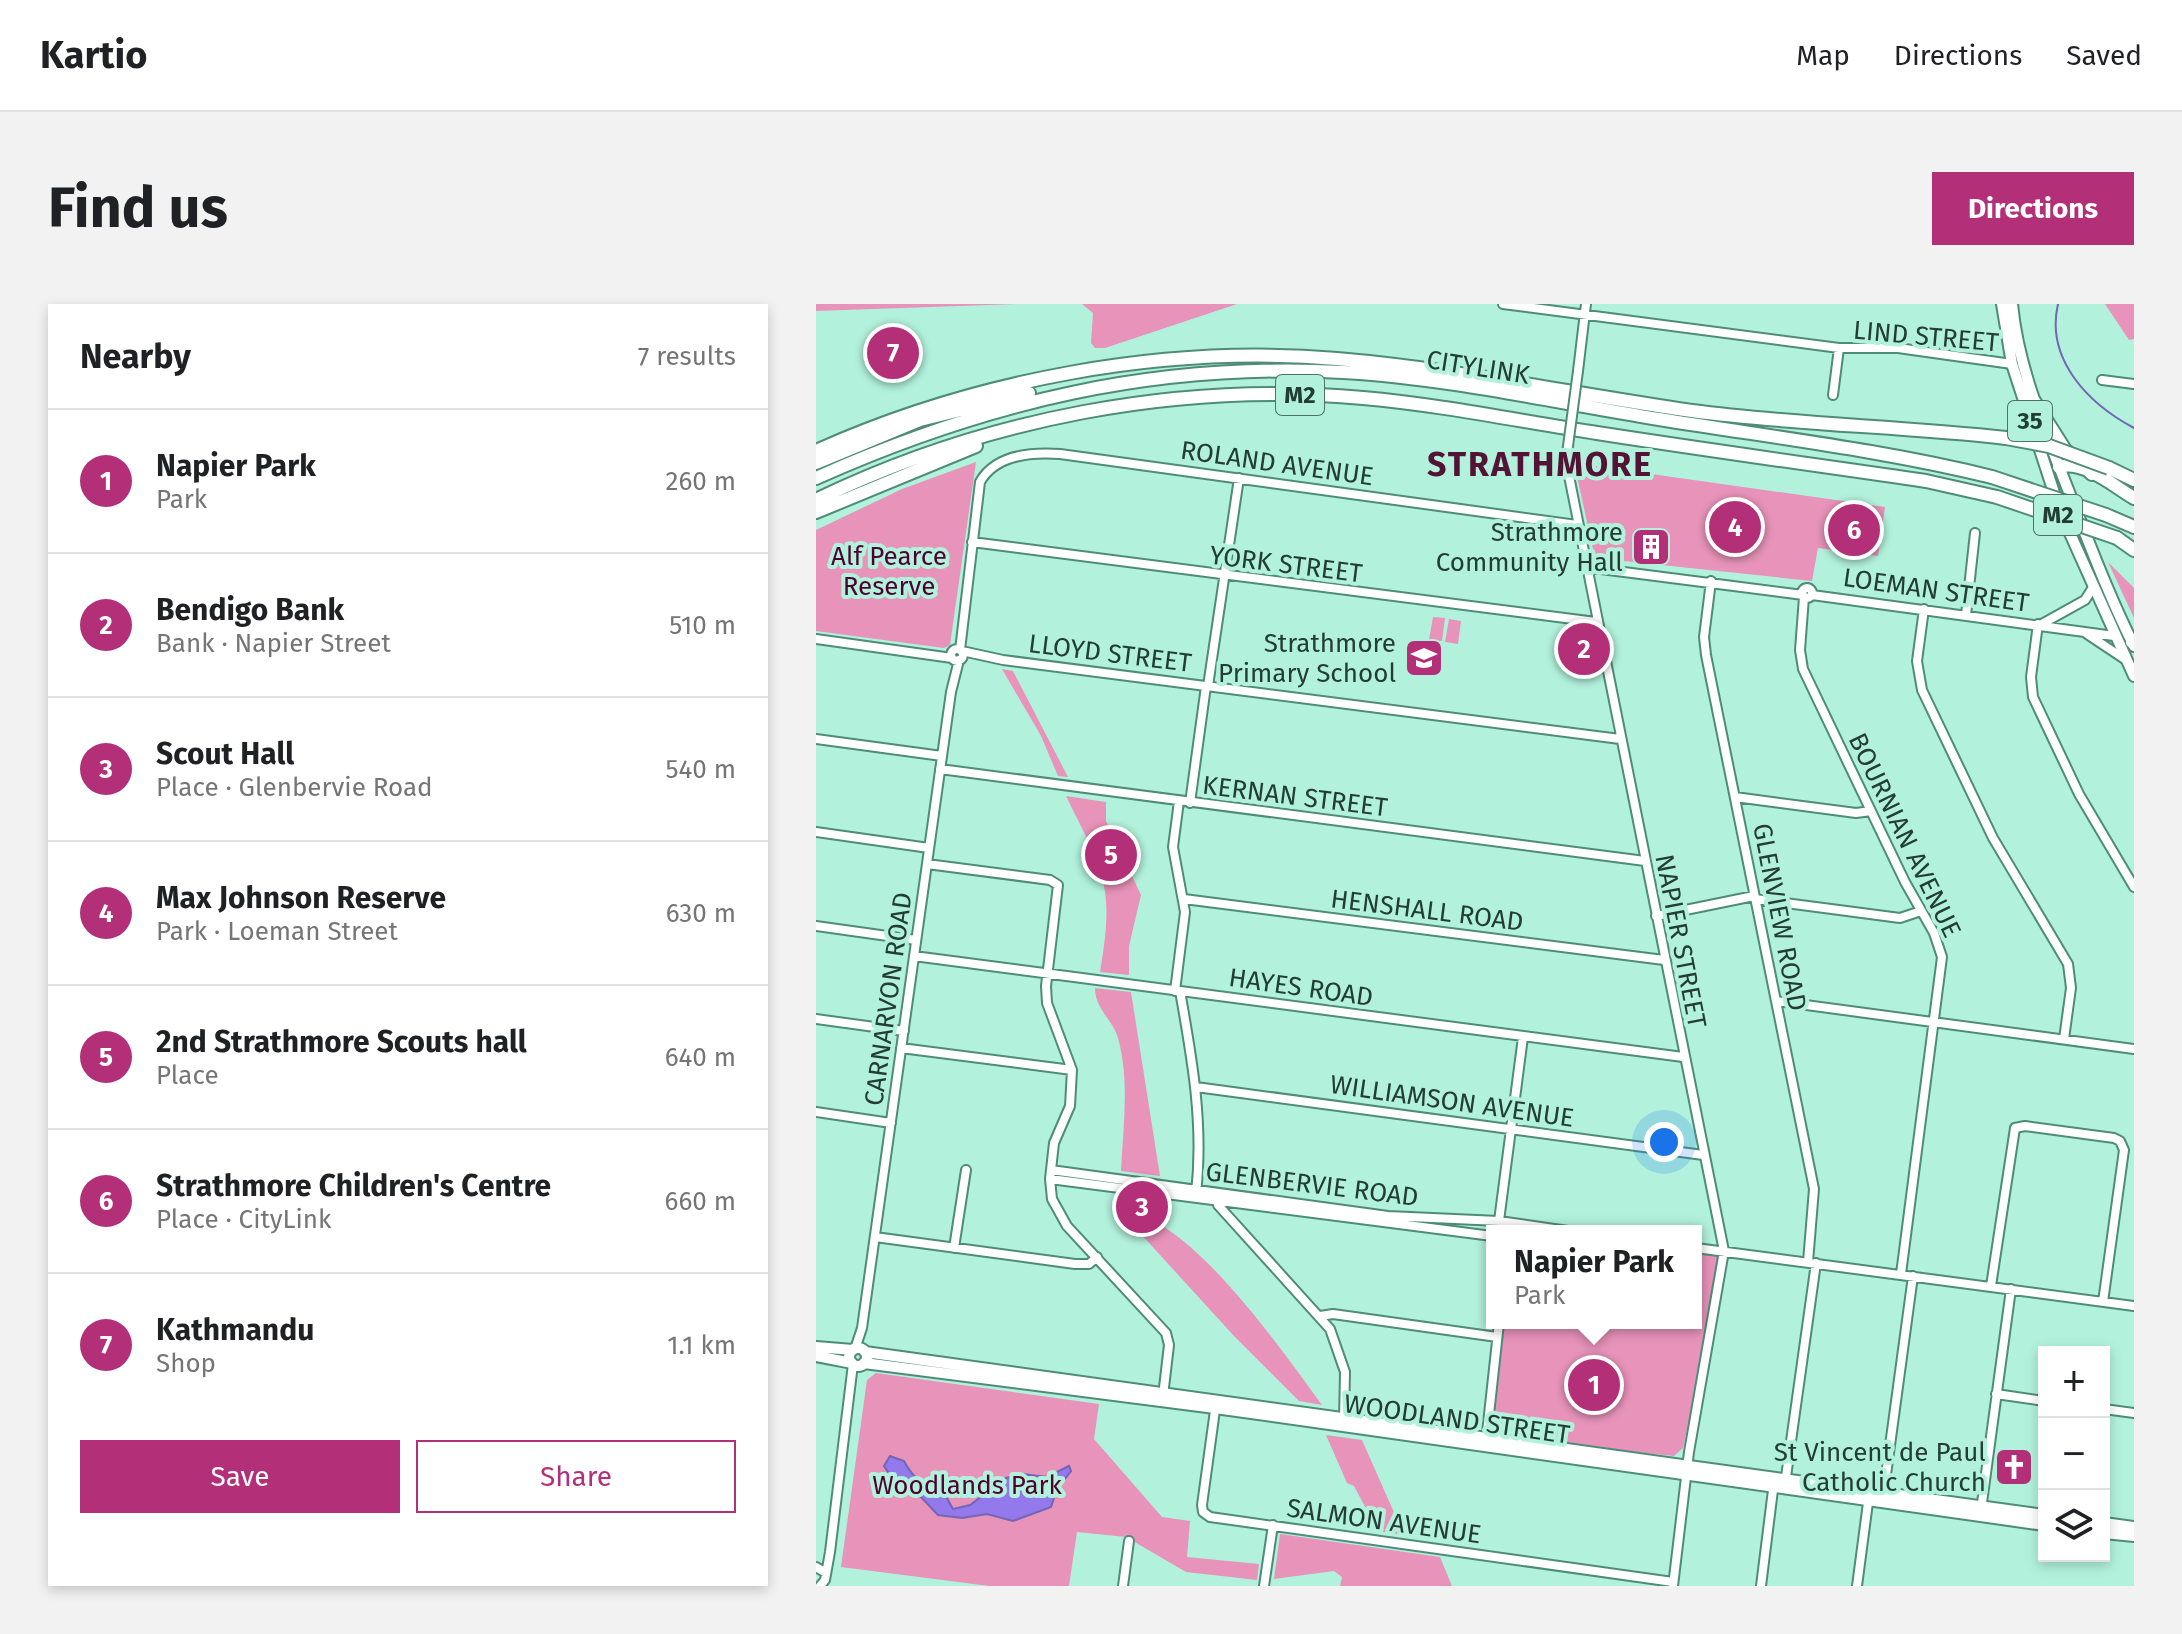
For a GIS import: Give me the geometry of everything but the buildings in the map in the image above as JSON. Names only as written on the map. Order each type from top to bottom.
[{"type":"highway","points":[[816,451],[904,416],[991,389],[1134,365],[1255,356],[1368,362],[1732,416],[2006,438],[2049,446],[2134,480]]},
{"type":"highway","name":"CITYLINK","points":[[816,478],[891,444],[959,420],[1049,395],[1209,372],[1344,372],[1428,382],[1890,455],[1992,477],[2134,527]]},
{"type":"highway","points":[[816,463],[890,431],[992,400],[1097,387]]},
{"type":"highway","name":"CITYLINK","points":[[816,500],[919,457],[1043,422],[1196,397],[1268,394],[1362,398],[1913,479],[1997,497],[2117,538],[2134,548]]},
{"type":"highway","points":[[2034,401],[2065,450],[2092,474]]},
{"type":"highway","points":[[816,512],[887,480],[1043,422]]},
{"type":"highway","points":[[2059,467],[2073,466],[2134,498]]},
{"type":"main road","name":"35","points":[[2002,304],[2012,364],[2049,478],[2092,589],[2134,676]]},
{"type":"main road","name":"35","points":[[2012,304],[2021,362],[2034,401],[2133,644]]},
{"type":"main road","points":[[2049,478],[2059,467]]},
{"type":"main road","points":[[2114,636],[2133,644]]},
{"type":"main road","name":"WOODLAND STREET","points":[[816,1347],[858,1357],[1980,1510],[2038,1515]]},
{"type":"main road","name":"WOODLAND STREET","points":[[816,1356],[858,1357]]},
{"type":"main road","name":"WOODLAND STREET","points":[[1980,1510],[2038,1524]]},
{"type":"main road","points":[[2110,1524],[2134,1527]]},
{"type":"main road","points":[[2110,1534],[2134,1536]]},
{"type":"street","name":"LIND STREET","points":[[1503,304],[1839,348],[1898,348],[2012,364]]},
{"type":"street","name":"NAPIER STREET","points":[[1586,304],[1566,461],[1724,1251],[1688,1469],[1673,1584]]},
{"type":"street","points":[[1833,395],[1839,348]]},
{"type":"street","points":[[2102,380],[2134,384]]},
{"type":"street","name":"ROLAND AVENUE","points":[[991,467],[1042,453],[1576,521]]},
{"type":"street","name":"CARNARVON ROAD","points":[[820,1586],[826,1573],[858,1357],[980,482],[991,467]]},
{"type":"street","points":[[1190,803],[1239,478]]},
{"type":"street","points":[[1966,615],[1975,533]]},
{"type":"street","name":"YORK STREET","points":[[972,542],[1596,622]]},
{"type":"street","name":"LOEMAN STREET","points":[[1585,567],[1826,595],[2114,636]]},
{"type":"street","name":"GLENVIEW ROAD","points":[[1711,581],[1704,644],[1815,1196],[1812,1262],[1780,1482],[1761,1586]]},
{"type":"street","name":"LOEMAN STREET","points":[[2039,624],[2085,600],[2092,589]]},
{"type":"street","name":"BOURNIAN AVENUE","points":[[1807,594],[1800,650],[1803,669],[1938,941],[1942,957],[1901,1274]]},
{"type":"street","points":[[1924,609],[1918,681],[1993,838],[2068,964],[2071,988],[2064,1039]]},
{"type":"street","points":[[2039,624],[2031,677],[2033,697],[2079,794],[2134,887]]},
{"type":"street","points":[[2084,632],[2126,661]]},
{"type":"street","points":[[816,639],[933,654],[957,654]]},
{"type":"street","name":"LLOYD STREET","points":[[957,654],[1620,739]]},
{"type":"street","points":[[816,739],[942,756]]},
{"type":"street","name":"KERNAN STREET","points":[[940,769],[1645,861]]},
{"type":"street","points":[[1735,797],[1856,813],[1871,811]]},
{"type":"street","points":[[1179,801],[1173,847],[1184,899],[1178,991],[1196,1087],[1200,1158],[1196,1194]]},
{"type":"street","points":[[816,832],[929,848]]},
{"type":"street","points":[[927,864],[1057,883],[1059,889],[1047,974],[1047,1003],[1072,1070],[1070,1106],[1055,1136],[1050,1174],[1059,1214],[1166,1333],[1169,1345],[1163,1397]]},
{"type":"street","points":[[1656,916],[1755,897],[1900,918],[1921,911]]},
{"type":"street","name":"HENSHALL ROAD","points":[[1184,899],[1664,960]]},
{"type":"street","points":[[816,926],[916,940]]},
{"type":"street","name":"HAYES ROAD","points":[[914,956],[1683,1057]]},
{"type":"street","points":[[1776,1001],[2134,1049]]},
{"type":"street","points":[[816,1019],[904,1031]]},
{"type":"street","points":[[1501,1225],[1523,1037]]},
{"type":"street","points":[[901,1048],[1072,1070]]},
{"type":"street","name":"WILLIAMSON AVENUE","points":[[1196,1087],[1703,1155]]},
{"type":"street","points":[[816,1112],[891,1123]]},
{"type":"street","points":[[1991,1286],[2015,1128],[2025,1126],[2114,1138],[2120,1141],[2124,1150],[2103,1302]]},
{"type":"street","points":[[954,1248],[966,1170]]},
{"type":"street","name":"GLENBERVIE ROAD","points":[[1050,1174],[1388,1216],[1499,1221],[1521,1225]]},
{"type":"street","points":[[1216,1197],[1236,1225],[1323,1320],[1345,1372],[1344,1422]]},
{"type":"street","name":"GLENBERVIE ROAD","points":[[1216,1197],[1249,1205],[1486,1235]]},
{"type":"street","points":[[1236,1225],[1237,1209],[1249,1205]]},
{"type":"street","points":[[875,1237],[1083,1265],[1097,1257]]},
{"type":"street","points":[[1702,1249],[2134,1306]]},
{"type":"street","points":[[1883,1497],[1913,1276]]},
{"type":"street","points":[[1980,1510],[2011,1289]]},
{"type":"street","points":[[1323,1320],[1342,1316],[1497,1337]]},
{"type":"street","points":[[1486,1442],[1498,1329]]},
{"type":"street","points":[[1996,1394],[2038,1400]]},
{"type":"street","name":"SALMON AVENUE","points":[[1216,1404],[1203,1512],[1210,1517],[1673,1584]]},
{"type":"street","points":[[2110,1410],[2134,1413]]},
{"type":"street","points":[[1857,1586],[1869,1495]]},
{"type":"street","points":[[1264,1586],[1273,1525]]},
{"type":"street","points":[[1123,1586],[1129,1541]]},
{"type":"street","points":[[816,1567],[826,1573]]},
{"type":"green space","points":[[816,304],[1017,304],[816,311]]},
{"type":"green space","points":[[1082,304],[1237,304],[1105,348],[1095,348],[1091,343],[1093,313]]},
{"type":"green space","points":[[2105,304],[2134,304],[2134,339],[2129,340]]},
{"type":"green space","name":"Alf Pearce Reserve","points":[[976,462],[950,645],[944,648],[816,631],[816,530],[902,489]]},
{"type":"green space","points":[[1574,463],[1885,507],[1878,556],[1818,548],[1812,581],[1595,558]]},
{"type":"green space","points":[[2108,562],[2134,588],[2134,618]]},
{"type":"green space","points":[[1433,617],[1445,618],[1442,641],[1429,640]]},
{"type":"green space","points":[[1449,619],[1461,621],[1458,644],[1445,642]]},
{"type":"green space","points":[[1002,669],[1013,671],[1068,777],[1058,776],[1041,736]]},
{"type":"green space","points":[[1066,796],[1106,802],[1106,821],[1141,895],[1129,946],[1129,975],[1100,972],[1106,919],[1103,880]]},
{"type":"green space","points":[[1095,988],[1131,992],[1160,1176],[1121,1171],[1125,1104],[1122,1054],[1116,1032],[1098,1002]]},
{"type":"green space","points":[[1129,1194],[1158,1198],[1159,1224],[1203,1258],[1225,1281],[1268,1332],[1322,1405],[1299,1401],[1234,1336],[1140,1233]]},
{"type":"green space","points":[[1702,1249],[1724,1251],[1683,1448],[1674,1456],[1487,1437],[1499,1329],[1702,1329]]},
{"type":"green space","name":"Woodlands Park","points":[[876,1373],[1099,1404],[1094,1439],[1162,1517],[1190,1521],[1187,1557],[1259,1564],[1257,1580],[1186,1572],[1126,1537],[1077,1532],[1069,1586],[989,1586],[841,1567],[867,1380]]},
{"type":"green space","points":[[1326,1435],[1362,1440],[1404,1535],[1378,1531],[1354,1486],[1347,1483]]},
{"type":"green space","points":[[1280,1534],[1440,1557],[1452,1586],[1340,1586],[1342,1577],[1334,1571],[1274,1579]]},
{"type":"shaded area","points":[[890,1456],[904,1461],[919,1480],[942,1489],[953,1509],[970,1505],[1006,1478],[1023,1474],[1047,1477],[1069,1466],[1071,1471],[1057,1489],[1051,1507],[1013,1521],[987,1514],[962,1518],[938,1515],[921,1497],[899,1489],[884,1466]]},
{"type":"waterway","points":[[2058,304],[2058,344],[2064,362],[2087,393],[2134,428]]},
{"type":"place","name":"Kathmandu","points":[[893,353]]},
{"type":"place","name":"Max Johnson Reserve","points":[[1735,527]]},
{"type":"place","name":"Strathmore Children's Centre","points":[[1854,530]]},
{"type":"place","name":"Strathmore Community Hall","points":[[1651,547]]},
{"type":"place","name":"Bendigo Bank","points":[[1584,649]]},
{"type":"place","name":"Strathmore Primary School","points":[[1424,658]]},
{"type":"place","name":"2nd Strathmore Scouts hall","points":[[1111,855]]},
{"type":"place","name":"Scout Hall","points":[[1142,1207]]},
{"type":"place","name":"Napier Park","points":[[1594,1385]]},
{"type":"place","name":"St Vincent de Paul Catholic Church","points":[[2014,1467]]},
{"type":"district","name":"STRATHMORE","points":[[1540,464]]}]
